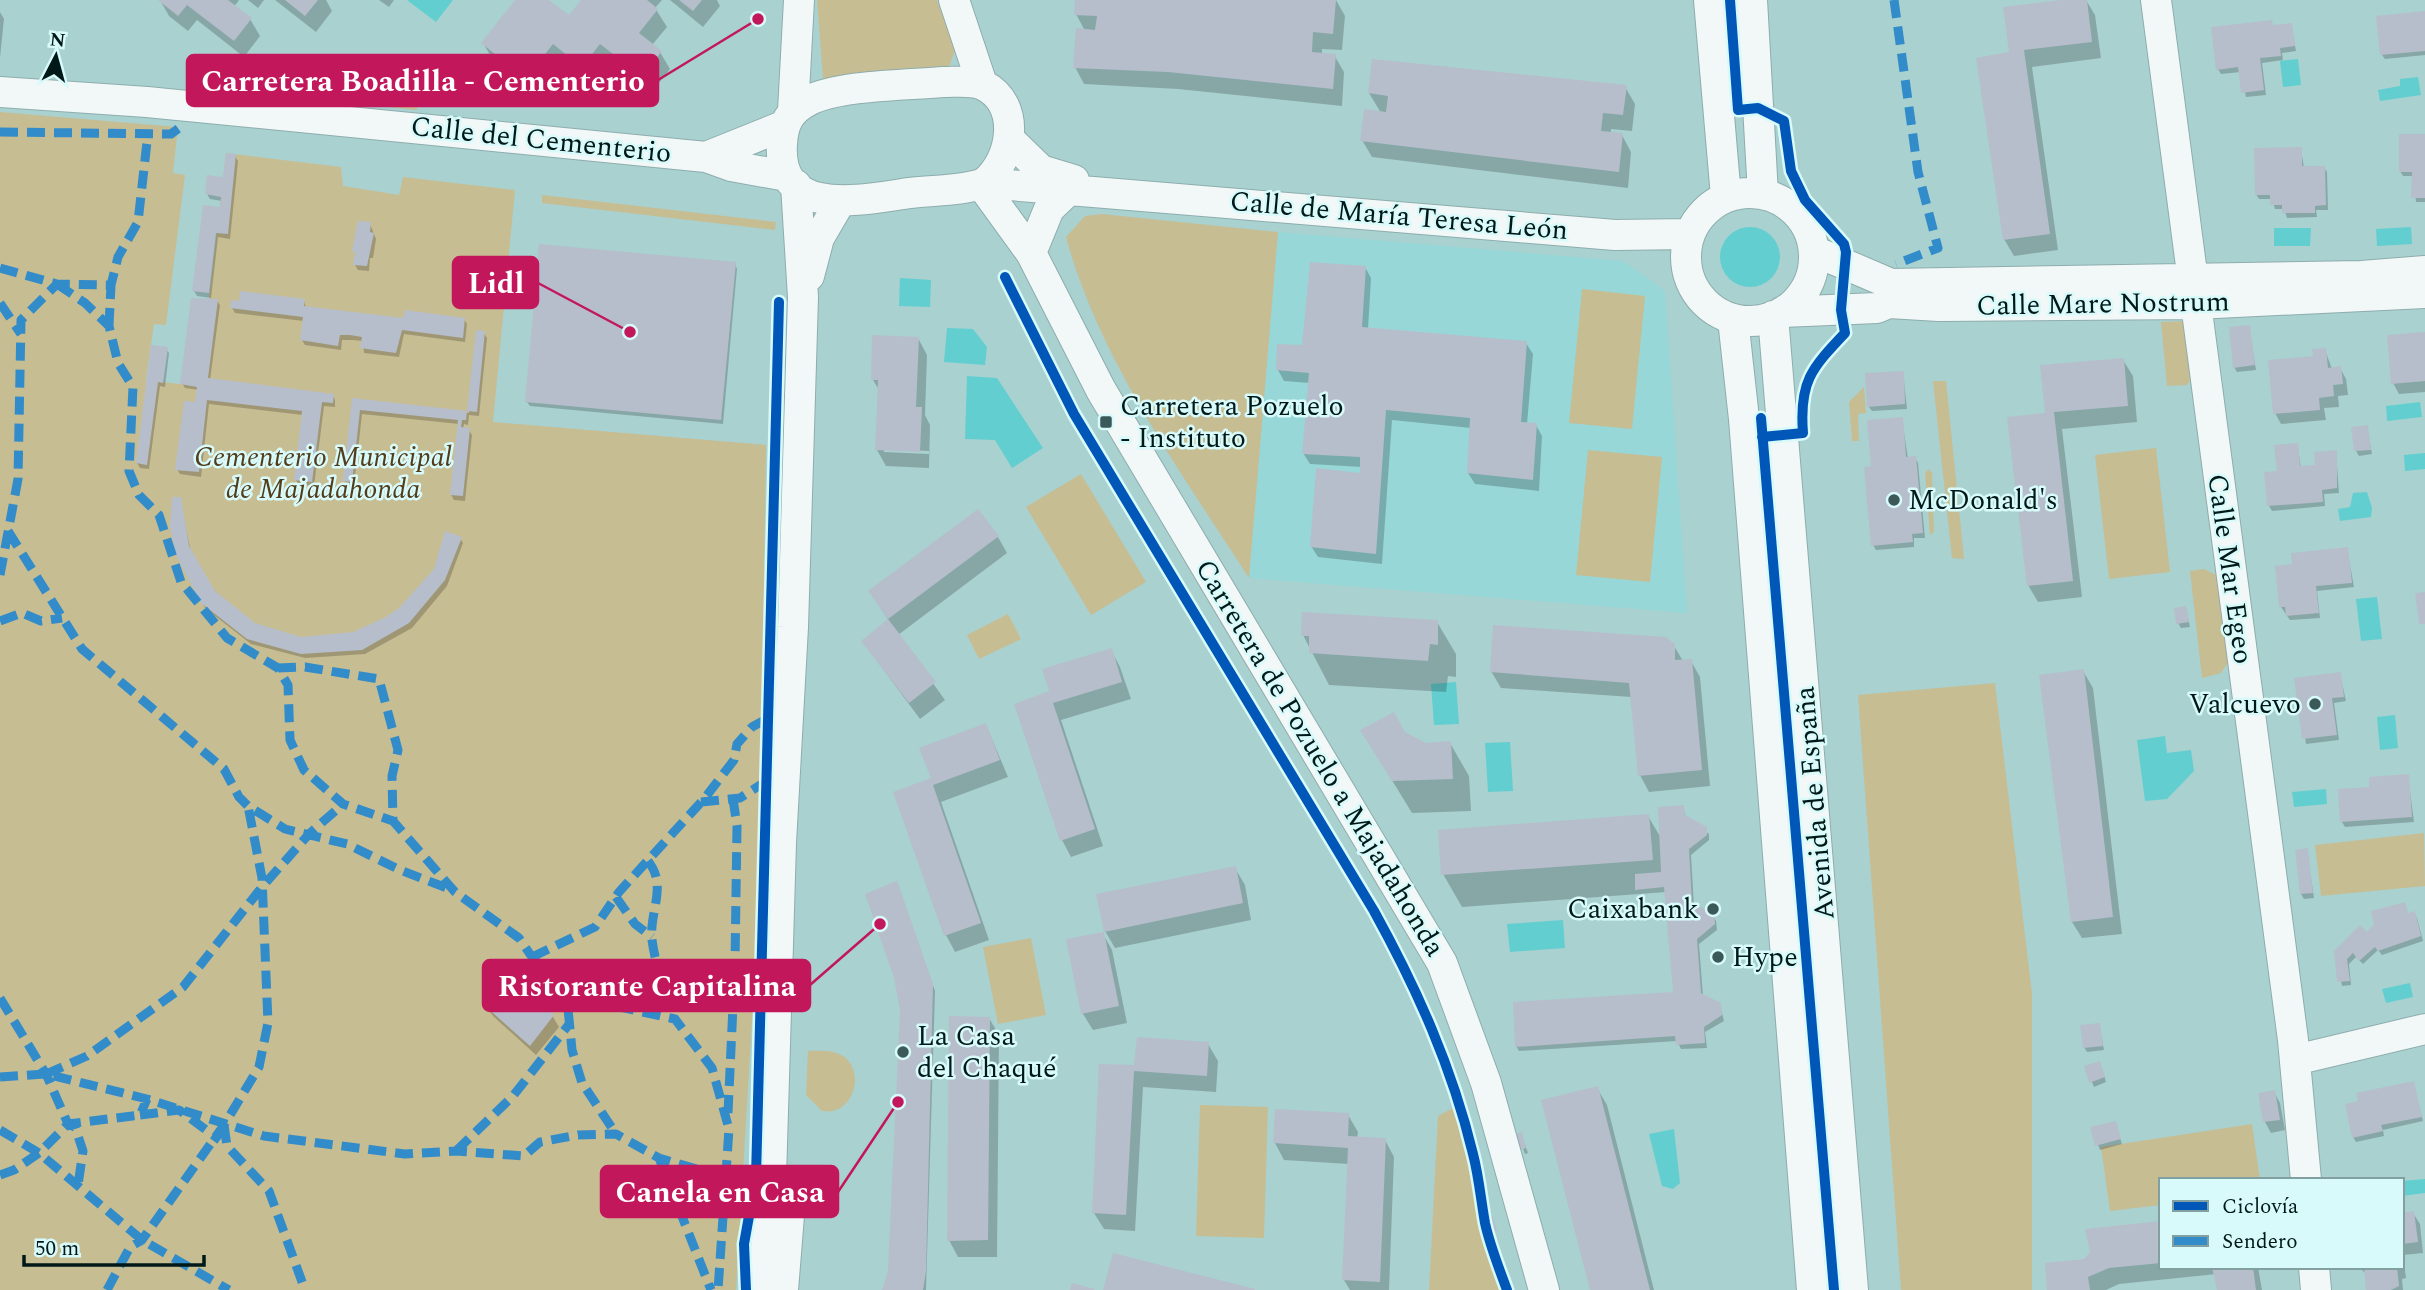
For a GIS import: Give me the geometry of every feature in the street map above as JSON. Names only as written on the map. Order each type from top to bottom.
[{"type":"street","points":[[763,1290],[771,1178],[780,843],[793,627],[803,296],[791,180],[781,150],[788,119],[799,0]]},
{"type":"street","points":[[791,180],[814,197],[840,202],[982,183],[997,172],[1009,139],[1006,112],[995,94],[982,84],[954,0]]},
{"type":"street","points":[[1709,0],[1726,197]]},
{"type":"street","points":[[1752,0],[1763,194]]},
{"type":"street","name":"Calle Mar Egeo","points":[[2156,0],[2295,1060],[2306,1178]]},
{"type":"street","points":[[788,119],[809,100],[837,92],[944,82],[982,84]]},
{"type":"street","name":"Calle del Cementerio","points":[[0,92],[147,102],[706,157],[731,166],[791,180]]},
{"type":"street","name":"Calle del Cementerio","points":[[706,157],[788,119]]},
{"type":"street","name":"Calle de María Teresa León","points":[[1009,139],[1041,170],[1108,191]]},
{"type":"street","name":"Calle de María Teresa León","points":[[982,183],[1108,191],[1615,235],[1689,234]]},
{"type":"street","name":"Carretera de Pozuelo a Majadahonda","points":[[982,183],[1031,253],[1101,390],[1442,963],[1486,1083],[1544,1290]]},
{"type":"street","points":[[1031,253],[1049,209],[1069,190]]},
{"type":"street","points":[[1744,193],[1763,194],[1782,201],[1798,214],[1809,231],[1814,251],[1813,269],[1807,286],[1797,301],[1778,314],[1754,321],[1733,319],[1703,300],[1693,286],[1686,270],[1689,234],[1710,206],[1726,197],[1744,193]]},
{"type":"street","points":[[803,296],[819,237],[840,202]]},
{"type":"street","name":"Calle Mare Nostrum","points":[[1814,251],[1884,287],[2425,293]]},
{"type":"street","name":"Calle Mare Nostrum","points":[[2193,291],[2425,271]]},
{"type":"street","name":"Calle Mare Nostrum","points":[[1778,314],[1877,308],[1884,287]]},
{"type":"street","name":"Avenida de España","points":[[1778,314],[1853,1290]]},
{"type":"street","name":"Avenida de España","points":[[1733,319],[1746,447],[1812,1290]]},
{"type":"street","points":[[783,1290],[792,1135],[797,888],[793,627]]},
{"type":"street","points":[[780,843],[787,915],[781,1114],[792,1135]]},
{"type":"street","points":[[2295,1060],[2425,1029]]},
{"type":"street","points":[[771,1290],[781,1153],[792,1135]]},
{"type":"street","points":[[2314,1269],[2316,1290]]},
{"type":"shaded area","points":[[407,0],[453,0],[436,22]]},
{"type":"shaded area","points":[[2298,59],[2301,85],[2283,87],[2280,61]]},
{"type":"shaded area","points":[[2418,77],[2421,95],[2380,101],[2378,90],[2400,86],[2400,79]]},
{"type":"shaded area","points":[[1744,227],[1756,227],[1775,240],[1780,257],[1778,269],[1767,282],[1756,287],[1744,287],[1725,274],[1720,263],[1720,251],[1733,232]]},
{"type":"shaded area","points":[[2411,227],[2412,244],[2377,246],[2376,229]]},
{"type":"shaded area","points":[[2274,228],[2311,228],[2310,246],[2274,246]]},
{"type":"shaded area","points":[[1278,232],[1623,261],[1665,291],[1687,613],[1249,578]]},
{"type":"shaded area","points":[[900,278],[931,280],[930,307],[899,306]]},
{"type":"shaded area","points":[[947,328],[973,329],[987,347],[985,365],[944,362]]},
{"type":"shaded area","points":[[967,376],[997,378],[1043,448],[1012,468],[995,440],[965,439]]},
{"type":"shaded area","points":[[2420,402],[2422,417],[2387,421],[2386,406]]},
{"type":"shaded area","points":[[2425,453],[2425,469],[2405,471],[2404,455]]},
{"type":"shaded area","points":[[2367,492],[2372,508],[2371,517],[2340,521],[2338,509],[2350,507],[2353,493]]},
{"type":"shaded area","points":[[2377,597],[2382,639],[2361,641],[2356,599]]},
{"type":"shaded area","points":[[1456,682],[1459,724],[1434,725],[1431,684]]},
{"type":"shaded area","points":[[2395,715],[2398,748],[2380,750],[2377,717]]},
{"type":"shaded area","points":[[2165,736],[2167,753],[2191,750],[2194,771],[2167,799],[2145,801],[2137,740]]},
{"type":"shaded area","points":[[1510,742],[1513,791],[1488,792],[1485,743]]},
{"type":"shaded area","points":[[2326,789],[2327,804],[2294,807],[2292,792]]},
{"type":"shaded area","points":[[1563,920],[1565,948],[1510,952],[1507,924]]},
{"type":"shaded area","points":[[2410,983],[2413,997],[2386,1003],[2382,989]]},
{"type":"shaded area","points":[[1674,1129],[1680,1183],[1673,1189],[1662,1186],[1649,1134]]},
{"type":"shaded area","points":[[2425,1179],[2425,1193],[2404,1196],[2404,1181]]},
{"type":"green space","points":[[817,0],[937,0],[955,50],[949,67],[823,79]]},
{"type":"green space","points":[[326,54],[422,64],[417,110],[321,100]]},
{"type":"green space","name":"Cementerio Municipal de Majadahonda","points":[[0,112],[178,127],[173,173],[185,175],[166,325],[154,324],[146,380],[180,384],[209,298],[226,153],[341,167],[343,186],[399,195],[403,177],[515,190],[493,422],[766,445],[759,902],[736,1290],[0,1290]]},
{"type":"green space","points":[[542,195],[776,222],[775,230],[542,203]]},
{"type":"green space","points":[[1102,214],[1278,232],[1249,578],[1144,413],[1120,370],[1080,282],[1066,237],[1085,216]]},
{"type":"green space","points":[[1582,289],[1645,296],[1632,429],[1569,423]]},
{"type":"green space","points":[[2188,321],[2193,376],[2187,385],[2167,386],[2161,322]]},
{"type":"green space","points":[[1933,381],[1946,381],[1964,559],[1952,558]]},
{"type":"green space","points":[[1864,387],[1866,413],[1858,414],[1859,441],[1852,441],[1849,402]]},
{"type":"green space","points":[[2156,448],[2170,572],[2109,579],[2095,455]]},
{"type":"green space","points":[[1588,450],[1662,457],[1650,582],[1576,575]]},
{"type":"green space","points":[[1929,469],[1932,473],[1934,532],[1930,535],[1925,473]]},
{"type":"green space","points":[[1081,474],[1146,582],[1091,615],[1026,507]]},
{"type":"green space","points":[[2204,569],[2218,576],[2229,661],[2221,673],[2202,678],[2190,571]]},
{"type":"green space","points":[[1008,614],[1021,639],[979,659],[967,635]]},
{"type":"green space","points":[[1995,683],[2032,994],[2032,1290],[1901,1290],[1858,695]]},
{"type":"green space","points":[[2424,833],[2425,886],[2321,896],[2315,845]]},
{"type":"green space","points":[[1031,938],[1046,1015],[998,1024],[983,947]]},
{"type":"green space","points":[[808,1051],[836,1053],[846,1058],[852,1067],[855,1077],[850,1098],[834,1111],[822,1111],[806,1095]]},
{"type":"green space","points":[[1200,1105],[1268,1107],[1264,1238],[1196,1236]]},
{"type":"green space","points":[[1455,1107],[1499,1290],[1429,1290],[1438,1116]]},
{"type":"green space","points":[[2252,1124],[2260,1178],[2159,1178],[2159,1205],[2110,1211],[2101,1147]]},
{"type":"building","points":[[158,0],[228,0],[252,18],[234,41],[187,5],[178,16]]},
{"type":"building","points":[[285,0],[318,0],[305,16]]},
{"type":"building","points":[[515,0],[549,0],[569,15],[581,0],[647,0],[658,9],[639,33],[662,51],[642,76],[600,44],[582,67],[553,44],[535,67],[519,54],[510,66],[481,43]]},
{"type":"building","points":[[679,0],[702,0],[693,11]]},
{"type":"building","points":[[1075,0],[1336,0],[1333,34],[1313,32],[1312,52],[1336,54],[1333,89],[1168,72],[1073,68],[1076,28],[1095,30],[1097,16],[1074,15]]},
{"type":"building","points":[[2061,0],[2087,0],[2092,42],[2024,50],[2050,234],[2003,240],[1976,58],[2009,52],[2003,7]]},
{"type":"building","points":[[2425,11],[2425,51],[2380,55],[2376,16]]},
{"type":"building","points":[[2272,20],[2273,25],[2292,23],[2295,46],[2280,48],[2281,56],[2260,58],[2264,90],[2241,93],[2238,67],[2216,70],[2211,27]]},
{"type":"building","points":[[1372,59],[1627,85],[1623,115],[1603,113],[1601,131],[1623,133],[1619,172],[1360,141],[1364,109],[1386,112],[1388,96],[1368,93]]},
{"type":"building","points":[[2399,134],[2425,134],[2425,198],[2411,198],[2412,172],[2399,172]]},
{"type":"building","points":[[2302,147],[2302,166],[2325,166],[2326,205],[2315,206],[2315,213],[2282,213],[2282,205],[2270,205],[2270,195],[2255,195],[2254,148]]},
{"type":"building","points":[[226,153],[236,154],[228,234],[216,233],[209,293],[192,291],[203,205],[220,207],[221,197],[205,194],[207,175],[223,177]]},
{"type":"building","points":[[358,221],[371,222],[370,232],[374,233],[367,266],[353,265],[355,252],[352,251]]},
{"type":"building","points":[[539,244],[736,262],[721,420],[525,402]]},
{"type":"building","points":[[1310,262],[1366,266],[1362,327],[1527,341],[1521,422],[1537,423],[1533,480],[1467,473],[1470,418],[1386,410],[1376,554],[1310,547],[1316,468],[1360,473],[1360,457],[1302,454],[1309,373],[1276,370],[1277,344],[1302,345]]},
{"type":"building","points":[[240,291],[305,299],[304,306],[403,318],[405,310],[465,318],[463,338],[402,330],[396,353],[360,348],[362,337],[350,335],[340,335],[338,346],[300,340],[303,317],[230,308],[231,300],[239,301]]},
{"type":"building","points":[[191,298],[218,299],[208,378],[334,394],[333,403],[322,402],[312,482],[294,480],[302,411],[207,400],[199,472],[175,470],[184,401],[195,402],[197,387],[180,384]]},
{"type":"building","points":[[2250,325],[2255,365],[2233,368],[2229,327]]},
{"type":"building","points":[[476,330],[485,331],[477,412],[467,411]]},
{"type":"building","points":[[2425,332],[2425,381],[2391,384],[2387,335]]},
{"type":"building","points":[[872,335],[919,337],[916,407],[922,407],[920,452],[875,450],[878,380],[871,380]]},
{"type":"building","points":[[151,345],[168,347],[163,383],[158,382],[147,465],[136,463]]},
{"type":"building","points":[[2326,348],[2328,368],[2341,366],[2343,384],[2333,385],[2334,396],[2319,398],[2320,410],[2273,414],[2268,360],[2313,356],[2312,349]]},
{"type":"building","points":[[2124,358],[2128,406],[2054,412],[2073,581],[2027,586],[2007,417],[2045,413],[2040,365]]},
{"type":"building","points":[[1904,371],[1905,404],[1867,407],[1865,373]]},
{"type":"building","points":[[352,398],[467,411],[466,420],[462,420],[461,427],[470,428],[463,496],[450,495],[458,420],[360,410],[352,482],[343,481]]},
{"type":"building","name":"McDonald's","points":[[1903,417],[1906,457],[1916,456],[1923,533],[1912,534],[1913,542],[1871,546],[1864,467],[1871,466],[1867,420]]},
{"type":"building","points":[[2368,425],[2371,450],[2354,451],[2351,427]]},
{"type":"building","points":[[2298,443],[2300,466],[2315,465],[2314,452],[2337,450],[2337,488],[2322,490],[2323,502],[2267,506],[2264,472],[2277,471],[2274,445]]},
{"type":"building","points":[[172,497],[181,497],[189,546],[215,591],[255,623],[301,637],[353,632],[386,617],[399,608],[434,569],[445,531],[462,537],[445,580],[409,623],[362,650],[301,654],[247,639],[201,603],[176,555],[170,527]]},
{"type":"building","points":[[978,509],[999,536],[888,619],[868,591]]},
{"type":"building","points":[[2348,547],[2352,583],[2316,586],[2319,613],[2286,616],[2285,607],[2279,607],[2275,566],[2292,564],[2291,553]]},
{"type":"building","points":[[2425,592],[2425,624],[2419,624],[2415,593]]},
{"type":"building","points":[[2186,606],[2189,622],[2176,624],[2174,608]]},
{"type":"building","points":[[1302,612],[1438,620],[1438,645],[1430,644],[1428,661],[1309,653],[1309,636],[1301,636]]},
{"type":"building","points":[[888,619],[936,682],[909,703],[861,641]]},
{"type":"building","points":[[1493,625],[1666,637],[1675,644],[1675,660],[1692,659],[1702,770],[1638,776],[1629,683],[1490,672]]},
{"type":"building","points":[[1112,648],[1122,682],[1053,703],[1095,829],[1060,841],[1014,704],[1049,691],[1042,669]]},
{"type":"building","points":[[2084,669],[2113,917],[2071,922],[2039,675]]},
{"type":"building","name":"Valcuevo","points":[[2341,672],[2344,697],[2332,698],[2337,735],[2302,739],[2294,678]]},
{"type":"building","points":[[1394,712],[1405,732],[1426,743],[1451,741],[1453,779],[1392,781],[1360,730]]},
{"type":"building","points":[[986,723],[1000,760],[933,785],[981,923],[944,936],[893,792],[931,778],[919,748]]},
{"type":"building","points":[[2409,774],[2412,817],[2340,822],[2338,789],[2369,787],[2369,777]]},
{"type":"building","points":[[1684,805],[1685,815],[1707,827],[1707,835],[1689,849],[1692,903],[1714,914],[1715,924],[1697,939],[1701,993],[1721,1003],[1722,1015],[1704,1027],[1705,1043],[1676,1045],[1675,1036],[1515,1047],[1513,1002],[1673,992],[1664,887],[1635,890],[1635,874],[1661,872],[1658,807]]},
{"type":"building","points":[[1649,814],[1653,860],[1441,875],[1438,830]]},
{"type":"building","points":[[2308,848],[2313,893],[2300,894],[2295,850]]},
{"type":"building","points":[[1236,866],[1243,903],[1104,932],[1096,894]]},
{"type":"building","points":[[897,881],[933,984],[926,1271],[923,1290],[882,1290],[888,1271],[900,1010],[894,978],[865,894]]},
{"type":"building","points":[[2405,902],[2408,913],[2415,911],[2421,936],[2378,951],[2375,947],[2359,961],[2353,953],[2347,959],[2350,981],[2337,982],[2334,951],[2360,925],[2367,932],[2374,924],[2371,911]]},
{"type":"building","points":[[1104,932],[1119,1006],[1081,1014],[1066,939]]},
{"type":"building","points":[[509,977],[554,1015],[530,1046],[484,1005]]},
{"type":"building","points":[[949,1016],[990,1017],[988,1240],[947,1241]]},
{"type":"building","points":[[2100,1023],[2103,1046],[2083,1048],[2080,1025]]},
{"type":"building","points":[[1137,1037],[1209,1042],[1207,1076],[1134,1071],[1126,1215],[1092,1213],[1099,1064],[1134,1065]]},
{"type":"building","points":[[2100,1061],[2105,1077],[2089,1083],[2084,1066]]},
{"type":"building","points":[[2414,1081],[2422,1117],[2381,1125],[2383,1131],[2352,1138],[2345,1104],[2358,1101],[2356,1093]]},
{"type":"building","points":[[1598,1086],[1650,1290],[1590,1290],[1541,1100]]},
{"type":"building","points":[[2275,1090],[2280,1120],[2263,1122],[2258,1093]]},
{"type":"building","points":[[1275,1109],[1349,1113],[1348,1136],[1386,1138],[1380,1282],[1342,1280],[1348,1148],[1273,1143]]},
{"type":"building","points":[[2116,1121],[2121,1139],[2095,1146],[2090,1127]]},
{"type":"building","points":[[1522,1132],[1526,1148],[1520,1150],[1516,1134]]},
{"type":"building","points":[[2414,1211],[2418,1242],[2404,1244],[2404,1213]]},
{"type":"building","points":[[1492,1215],[1497,1231],[1490,1233],[1486,1216]]},
{"type":"building","points":[[2159,1221],[2159,1263],[2109,1268],[2088,1277],[2090,1290],[2047,1290],[2045,1263],[2084,1259],[2090,1252],[2085,1229]]},
{"type":"building","points":[[1113,1253],[1255,1289],[1255,1290],[1103,1290]]},
{"type":"building","points":[[2212,1269],[2253,1269],[2256,1290],[2217,1290]]},
{"type":"building","points":[[2364,1269],[2397,1269],[2399,1286],[2391,1290],[2366,1290]]},
{"type":"building","points":[[1072,1283],[1094,1289],[1094,1290],[1070,1290]]},
{"type":"marked path","points":[[1894,0],[1918,172],[1938,248],[1896,264]]},
{"type":"marked path","points":[[0,132],[171,134],[182,126]]},
{"type":"marked path","points":[[0,268],[57,284],[111,285],[118,257],[138,222],[148,133]]},
{"type":"marked path","points":[[57,284],[85,303],[109,326],[118,363],[133,387],[129,471],[139,495],[159,515],[181,582],[227,638],[278,668],[288,685],[290,740],[304,770],[343,804],[393,821]]},
{"type":"marked path","points":[[0,575],[18,479],[21,320],[57,284]]},
{"type":"marked path","points":[[109,326],[111,285]]},
{"type":"marked path","points":[[0,303],[21,334]]},
{"type":"marked path","points":[[8,531],[82,649],[224,769],[239,797],[248,806],[285,829],[347,844],[400,870],[452,890]]},
{"type":"marked path","points":[[0,621],[22,613],[41,621],[62,618]]},
{"type":"marked path","points":[[278,668],[305,667],[379,679],[398,750],[392,776],[393,821],[455,892],[519,938],[532,957],[566,988],[572,1050],[582,1083],[616,1134]]},
{"type":"marked path","points":[[532,957],[595,927],[619,892],[704,799],[734,760],[737,744],[752,727],[770,717]]},
{"type":"marked path","points":[[701,802],[740,798],[768,780]]},
{"type":"marked path","points":[[728,1113],[735,963],[737,826],[733,799]]},
{"type":"marked path","points":[[46,1074],[87,1056],[183,987],[262,887],[309,834],[343,804]]},
{"type":"marked path","points":[[107,1290],[130,1247],[142,1240],[224,1125],[259,1067],[268,1023],[262,878],[248,806]]},
{"type":"marked path","points":[[648,861],[657,880],[652,940],[661,980],[675,1019]]},
{"type":"marked path","points":[[616,897],[635,924],[652,937]]},
{"type":"marked path","points":[[566,988],[591,1001],[675,1019],[712,1068],[729,1129],[718,1290]]},
{"type":"marked path","points":[[0,998],[46,1074],[68,1124],[75,1127],[83,1151],[78,1185]]},
{"type":"marked path","points":[[456,1151],[513,1096],[570,1023]]},
{"type":"marked path","points":[[0,1077],[46,1074],[147,1099],[264,1136],[405,1154],[456,1151],[524,1156],[540,1142],[578,1135],[616,1134],[659,1158],[724,1177],[756,1177]]},
{"type":"marked path","points":[[0,1175],[14,1170],[39,1153],[68,1124],[140,1115],[147,1099]]},
{"type":"marked path","points":[[140,1115],[179,1110],[220,1140]]},
{"type":"marked path","points":[[224,1125],[227,1146],[269,1191],[305,1290]]},
{"type":"marked path","points":[[0,1130],[39,1153],[142,1240],[229,1290]]},
{"type":"marked path","points":[[659,1158],[711,1290]]},
{"type":"cycle path","points":[[1730,0],[1738,110],[1758,108],[1784,121],[1791,171],[1805,200],[1844,244],[1846,252],[1841,310],[1845,333],[1810,377],[1803,401],[1803,433],[1762,437]]},
{"type":"cycle path","points":[[1005,277],[1074,414],[1374,911],[1405,970],[1432,1029],[1455,1090],[1475,1163],[1487,1232],[1507,1290]]},
{"type":"cycle path","points":[[746,1290],[744,1244],[756,1177],[779,302]]},
{"type":"cycle path","points":[[1761,418],[1834,1290]]},
{"type":"place","name":"Carretera Boadilla - Cementerio","points":[[758,19]]},
{"type":"place","name":"Lidl","points":[[630,332]]},
{"type":"place","name":"Carretera Pozuelo - Instituto","points":[[1106,422]]},
{"type":"place","name":"McDonald's","points":[[1894,500]]},
{"type":"place","name":"Valcuevo","points":[[2315,704]]},
{"type":"place","name":"Caixabank","points":[[1713,909]]},
{"type":"place","name":"Ristorante Capitalina","points":[[880,924]]},
{"type":"place","name":"Hype","points":[[1718,957]]},
{"type":"place","name":"La Casa del Chaqué","points":[[903,1052]]},
{"type":"place","name":"Canela en Casa","points":[[898,1102]]}]
